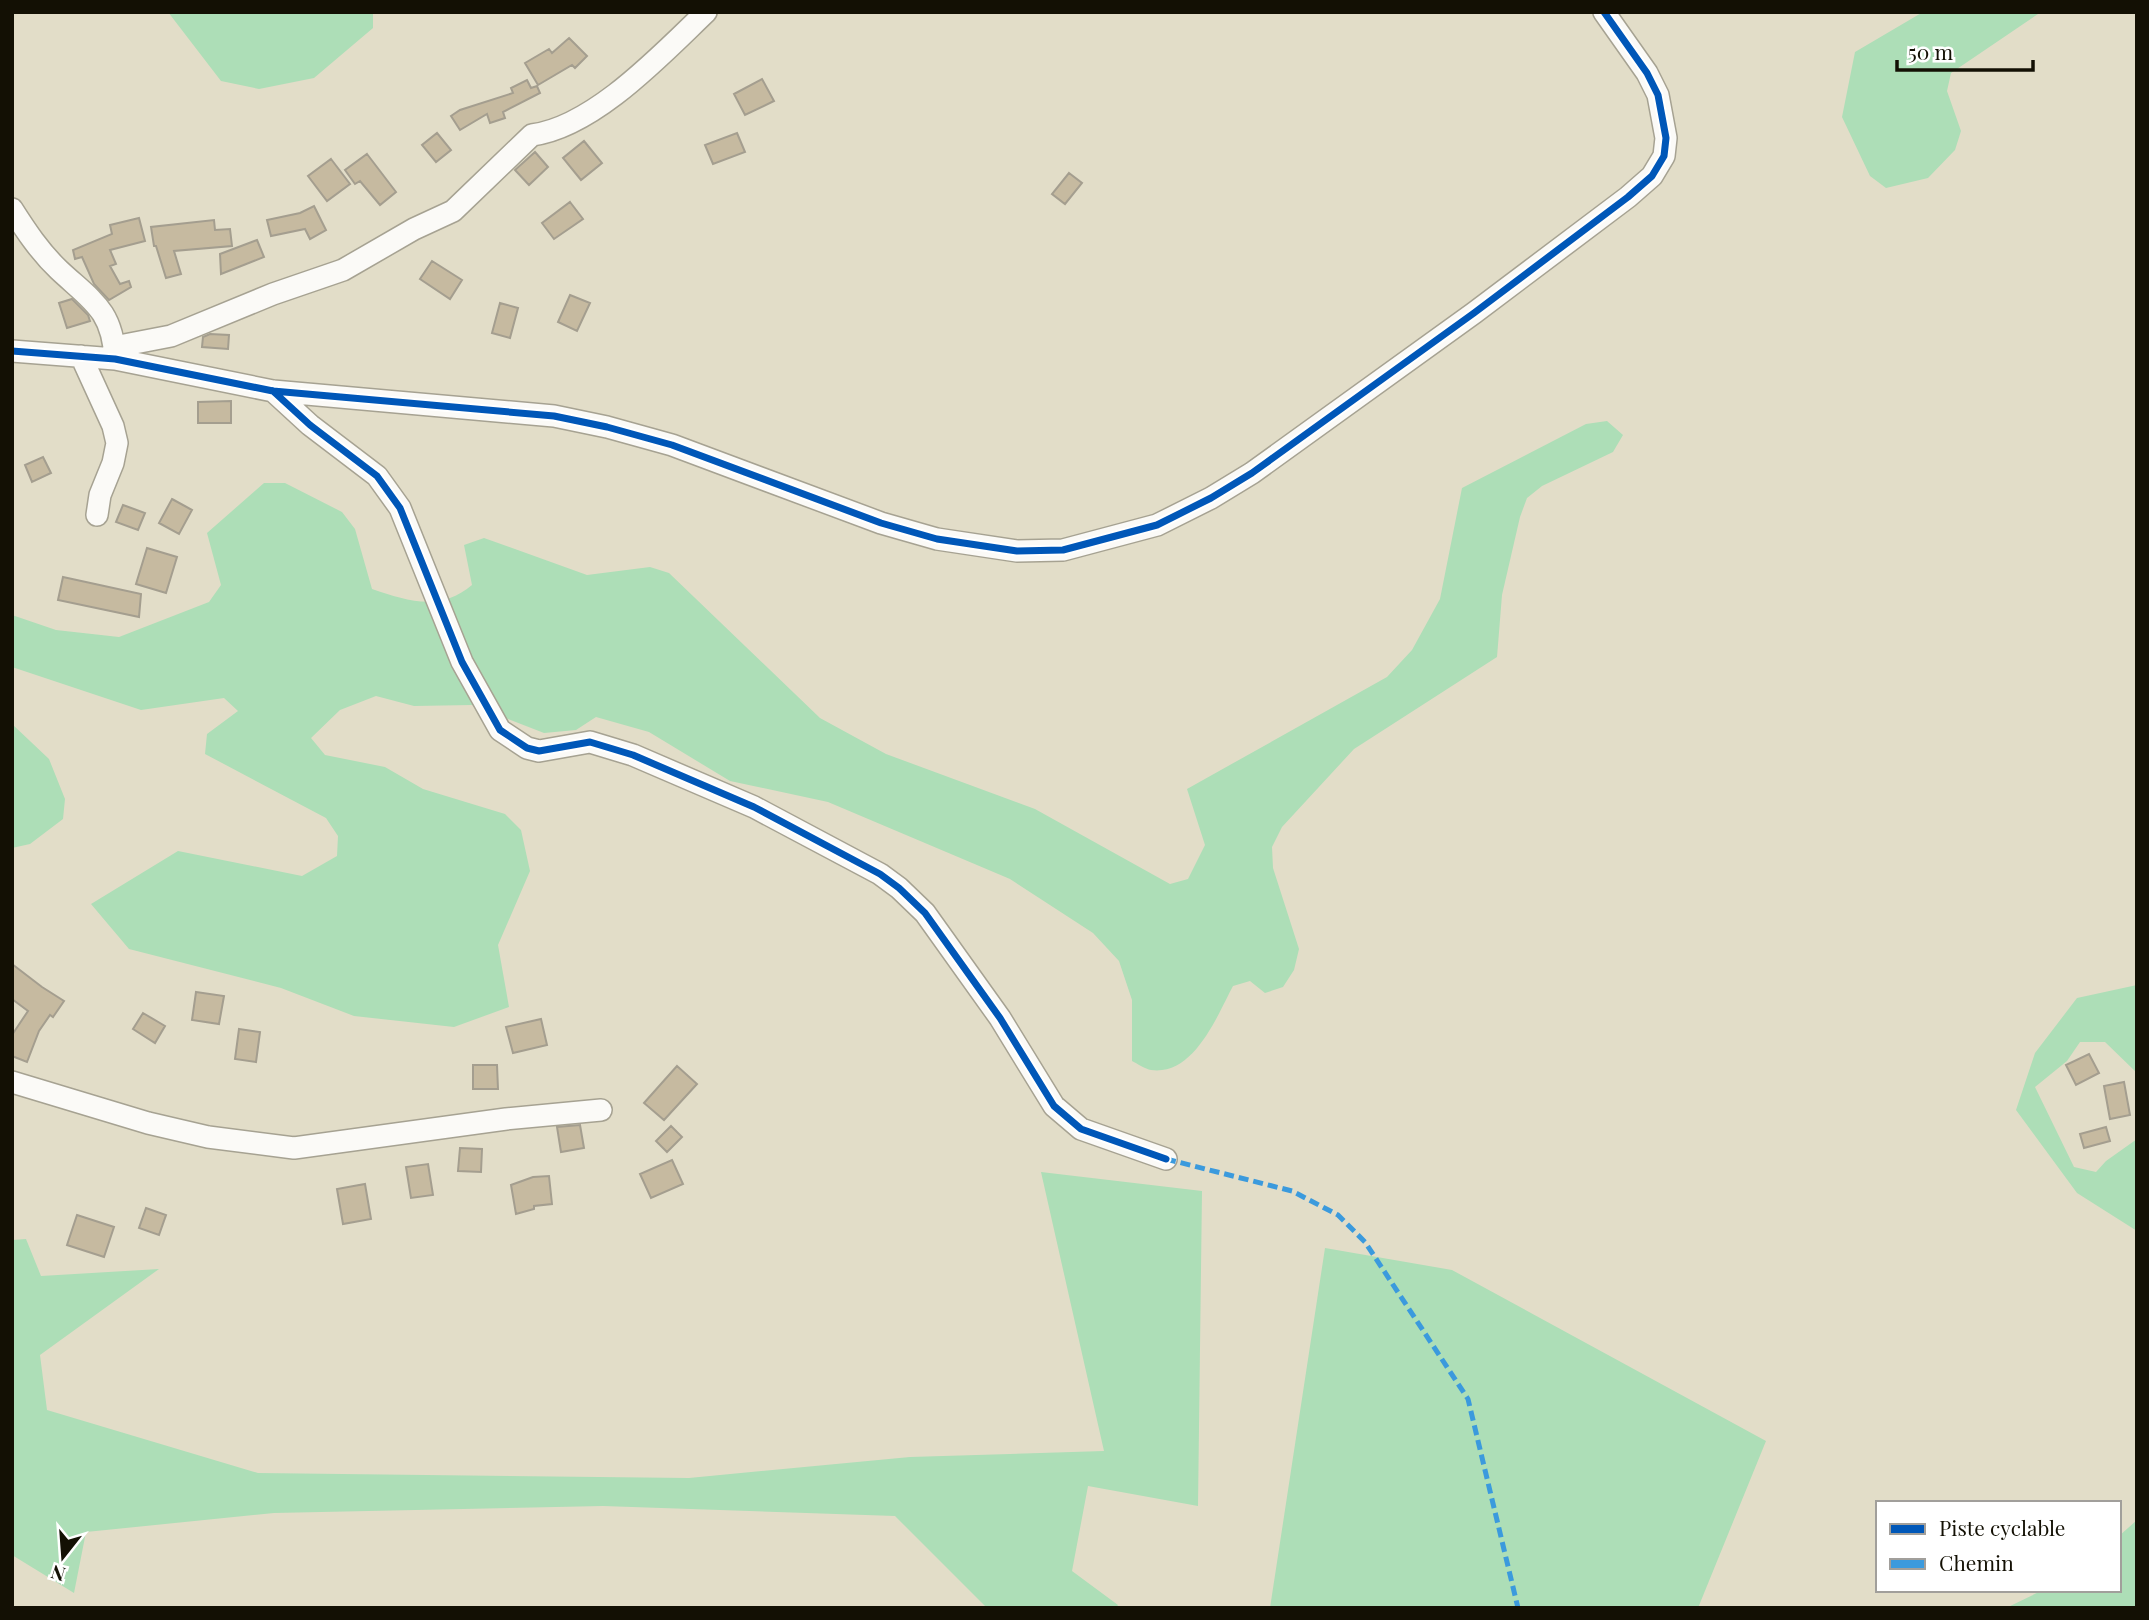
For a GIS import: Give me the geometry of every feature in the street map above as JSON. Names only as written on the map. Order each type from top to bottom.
[{"type":"street","points":[[12,351],[81,356],[115,353],[171,336],[273,294],[342,270],[414,229],[453,211],[532,135],[547,133],[595,109],[651,64],[706,12]]},
{"type":"street","points":[[115,353],[273,391],[554,416],[607,427],[672,445],[881,523],[937,539],[1017,551],[1063,550],[1157,525],[1211,498],[1252,473],[1474,313],[1653,176],[1664,156],[1666,138],[1658,95],[1647,73],[1604,12]]},
{"type":"street","points":[[12,209],[30,238],[58,269],[90,296],[102,313],[115,353]]},
{"type":"street","points":[[81,356],[113,426],[117,443],[113,463],[100,495],[97,515]]},
{"type":"street","points":[[273,391],[310,425],[377,476],[400,508],[462,662],[499,730],[527,748],[539,751],[590,742],[633,755],[754,807],[880,874],[925,913],[1000,1018],[1054,1106],[1080,1129],[1166,1159]]},
{"type":"street","points":[[12,1082],[148,1124],[208,1137],[294,1148],[506,1119],[601,1110]]},
{"type":"green space","points":[[168,12],[373,12],[373,28],[314,78],[259,89],[221,81]]},
{"type":"green space","points":[[1923,12],[2041,12],[1951,73],[1947,91],[1961,131],[1955,150],[1928,178],[1886,188],[1870,176],[1842,117],[1855,52]]},
{"type":"green space","points":[[1607,421],[1623,435],[1613,452],[1542,486],[1527,498],[1502,595],[1497,657],[1354,749],[1282,827],[1272,847],[1273,868],[1299,949],[1294,970],[1283,987],[1265,993],[1250,981],[1233,986],[1202,1042],[1180,1064],[1166,1069],[1151,1070],[1132,1061],[1132,1000],[1119,961],[1093,933],[1010,879],[828,802],[730,781],[649,732],[596,717],[576,730],[544,733],[472,705],[414,706],[376,696],[340,710],[311,738],[325,755],[385,767],[423,789],[505,814],[521,830],[530,871],[498,945],[509,1007],[454,1027],[354,1016],[281,988],[129,949],[91,904],[178,851],[302,876],[337,856],[338,836],[326,818],[205,754],[207,734],[238,711],[224,698],[141,710],[12,667],[12,615],[56,630],[119,637],[209,602],[221,585],[207,533],[264,483],[285,483],[342,512],[355,529],[372,589],[398,597],[424,602],[436,601],[448,599],[472,585],[464,545],[484,538],[587,575],[650,567],[669,573],[820,718],[886,754],[1035,809],[1170,884],[1188,879],[1205,845],[1187,789],[1387,677],[1412,650],[1440,599],[1462,488],[1586,424]]},
{"type":"green space","points":[[12,724],[49,759],[65,799],[63,819],[30,844],[12,848]]},
{"type":"green space","points":[[2137,985],[2137,1073],[2105,1042],[2080,1042],[2067,1061],[2035,1087],[2074,1167],[2096,1172],[2106,1161],[2137,1139],[2137,1231],[2077,1193],[2016,1110],[2035,1053],[2077,998]]},
{"type":"green space","points":[[1041,1172],[1202,1191],[1198,1506],[1088,1486],[1072,1571],[1118,1605],[1116,1608],[987,1608],[895,1516],[603,1506],[274,1513],[86,1532],[74,1593],[12,1555],[12,1240],[26,1239],[41,1276],[159,1269],[40,1355],[47,1410],[258,1473],[689,1478],[910,1457],[1104,1451]]},
{"type":"green space","points":[[1325,1248],[1452,1270],[1766,1441],[1698,1608],[1270,1608]]},
{"type":"green space","points":[[2137,1520],[2137,1608],[2006,1608],[2039,1592],[2121,1592],[2121,1534]]},
{"type":"building","points":[[569,38],[587,56],[575,68],[572,65],[538,85],[525,63],[549,49],[552,53]]},
{"type":"building","points":[[762,79],[774,101],[745,115],[734,94]]},
{"type":"building","points":[[527,80],[531,88],[537,86],[540,93],[503,112],[505,118],[490,123],[487,114],[460,130],[451,116],[460,110],[513,93],[511,88]]},
{"type":"building","points":[[437,133],[451,150],[436,162],[422,145]]},
{"type":"building","points":[[737,133],[745,152],[713,164],[705,145]]},
{"type":"building","points":[[584,141],[602,163],[581,180],[563,158]]},
{"type":"building","points":[[535,152],[548,167],[529,185],[515,170]]},
{"type":"building","points":[[367,154],[396,192],[380,205],[360,181],[355,184],[345,170]]},
{"type":"building","points":[[331,159],[350,184],[327,201],[308,176]]},
{"type":"building","points":[[1069,173],[1082,183],[1065,204],[1052,194]]},
{"type":"building","points":[[570,202],[583,219],[554,239],[542,223]]},
{"type":"building","points":[[314,206],[326,230],[310,239],[305,229],[271,236],[267,220],[300,213]]},
{"type":"building","points":[[139,218],[145,241],[110,250],[116,264],[110,266],[120,284],[129,281],[131,287],[109,300],[94,284],[82,257],[75,259],[73,250],[112,234],[110,225]]},
{"type":"building","points":[[214,220],[215,230],[230,229],[232,246],[174,251],[181,274],[166,278],[154,246],[151,227]]},
{"type":"building","points":[[257,240],[264,257],[221,274],[220,254]]},
{"type":"building","points":[[432,261],[462,280],[450,299],[420,279]]},
{"type":"building","points":[[570,295],[590,303],[577,331],[558,322]]},
{"type":"building","points":[[72,299],[88,315],[90,321],[67,328],[59,303]]},
{"type":"building","points":[[500,303],[518,308],[510,338],[492,333]]},
{"type":"building","points":[[210,334],[229,335],[228,349],[202,347],[203,337]]},
{"type":"building","points":[[231,401],[231,423],[198,423],[198,402]]},
{"type":"building","points":[[43,457],[51,473],[32,482],[25,465]]},
{"type":"building","points":[[172,499],[192,510],[179,534],[159,523]]},
{"type":"building","points":[[123,505],[145,513],[138,530],[116,522]]},
{"type":"building","points":[[147,548],[177,557],[166,593],[136,584]]},
{"type":"building","points":[[63,577],[141,594],[139,617],[58,600]]},
{"type":"building","points":[[12,964],[64,1001],[39,1031],[27,1062],[12,1056],[12,1035],[28,1011],[12,999]]},
{"type":"building","points":[[196,992],[224,996],[219,1024],[192,1020]]},
{"type":"building","points":[[143,1013],[165,1026],[155,1043],[133,1029]]},
{"type":"building","points":[[541,1019],[547,1045],[513,1053],[506,1027]]},
{"type":"building","points":[[239,1029],[260,1032],[256,1062],[235,1059]]},
{"type":"building","points":[[2089,1054],[2099,1073],[2076,1085],[2066,1065]]},
{"type":"building","points":[[473,1065],[497,1065],[498,1089],[473,1089]]},
{"type":"building","points":[[677,1066],[697,1084],[664,1120],[644,1103]]},
{"type":"building","points":[[2124,1082],[2130,1115],[2110,1119],[2104,1086]]},
{"type":"building","points":[[580,1125],[584,1148],[561,1152],[557,1127]]},
{"type":"building","points":[[671,1126],[682,1137],[667,1152],[656,1141]]},
{"type":"building","points":[[2106,1127],[2110,1141],[2084,1148],[2080,1134]]},
{"type":"building","points":[[460,1148],[482,1149],[481,1172],[458,1171]]},
{"type":"building","points":[[672,1160],[683,1184],[651,1198],[640,1174]]},
{"type":"building","points":[[428,1164],[433,1195],[411,1198],[406,1167]]},
{"type":"building","points":[[549,1176],[552,1204],[534,1206],[534,1209],[516,1214],[511,1185],[533,1177]]},
{"type":"building","points":[[365,1184],[371,1219],[343,1224],[337,1189]]},
{"type":"building","points":[[146,1208],[166,1215],[159,1235],[139,1228]]},
{"type":"building","points":[[77,1215],[114,1227],[104,1257],[67,1245]]},
{"type":"marked path","points":[[1166,1159],[1292,1191],[1338,1215],[1365,1242],[1468,1399],[1518,1608]]},
{"type":"cycle path","points":[[12,351],[115,359],[273,391],[554,416],[672,445],[881,523],[937,539],[1017,551],[1063,550],[1157,525],[1211,498],[1252,473],[1474,313],[1652,176],[1664,156],[1666,138],[1658,95],[1647,73],[1604,12]]},
{"type":"cycle path","points":[[273,391],[310,425],[377,476],[400,508],[462,662],[500,730],[527,748],[539,751],[590,742],[633,755],[754,807],[880,874],[925,913],[1000,1018],[1054,1106],[1081,1129],[1166,1159]]}]
